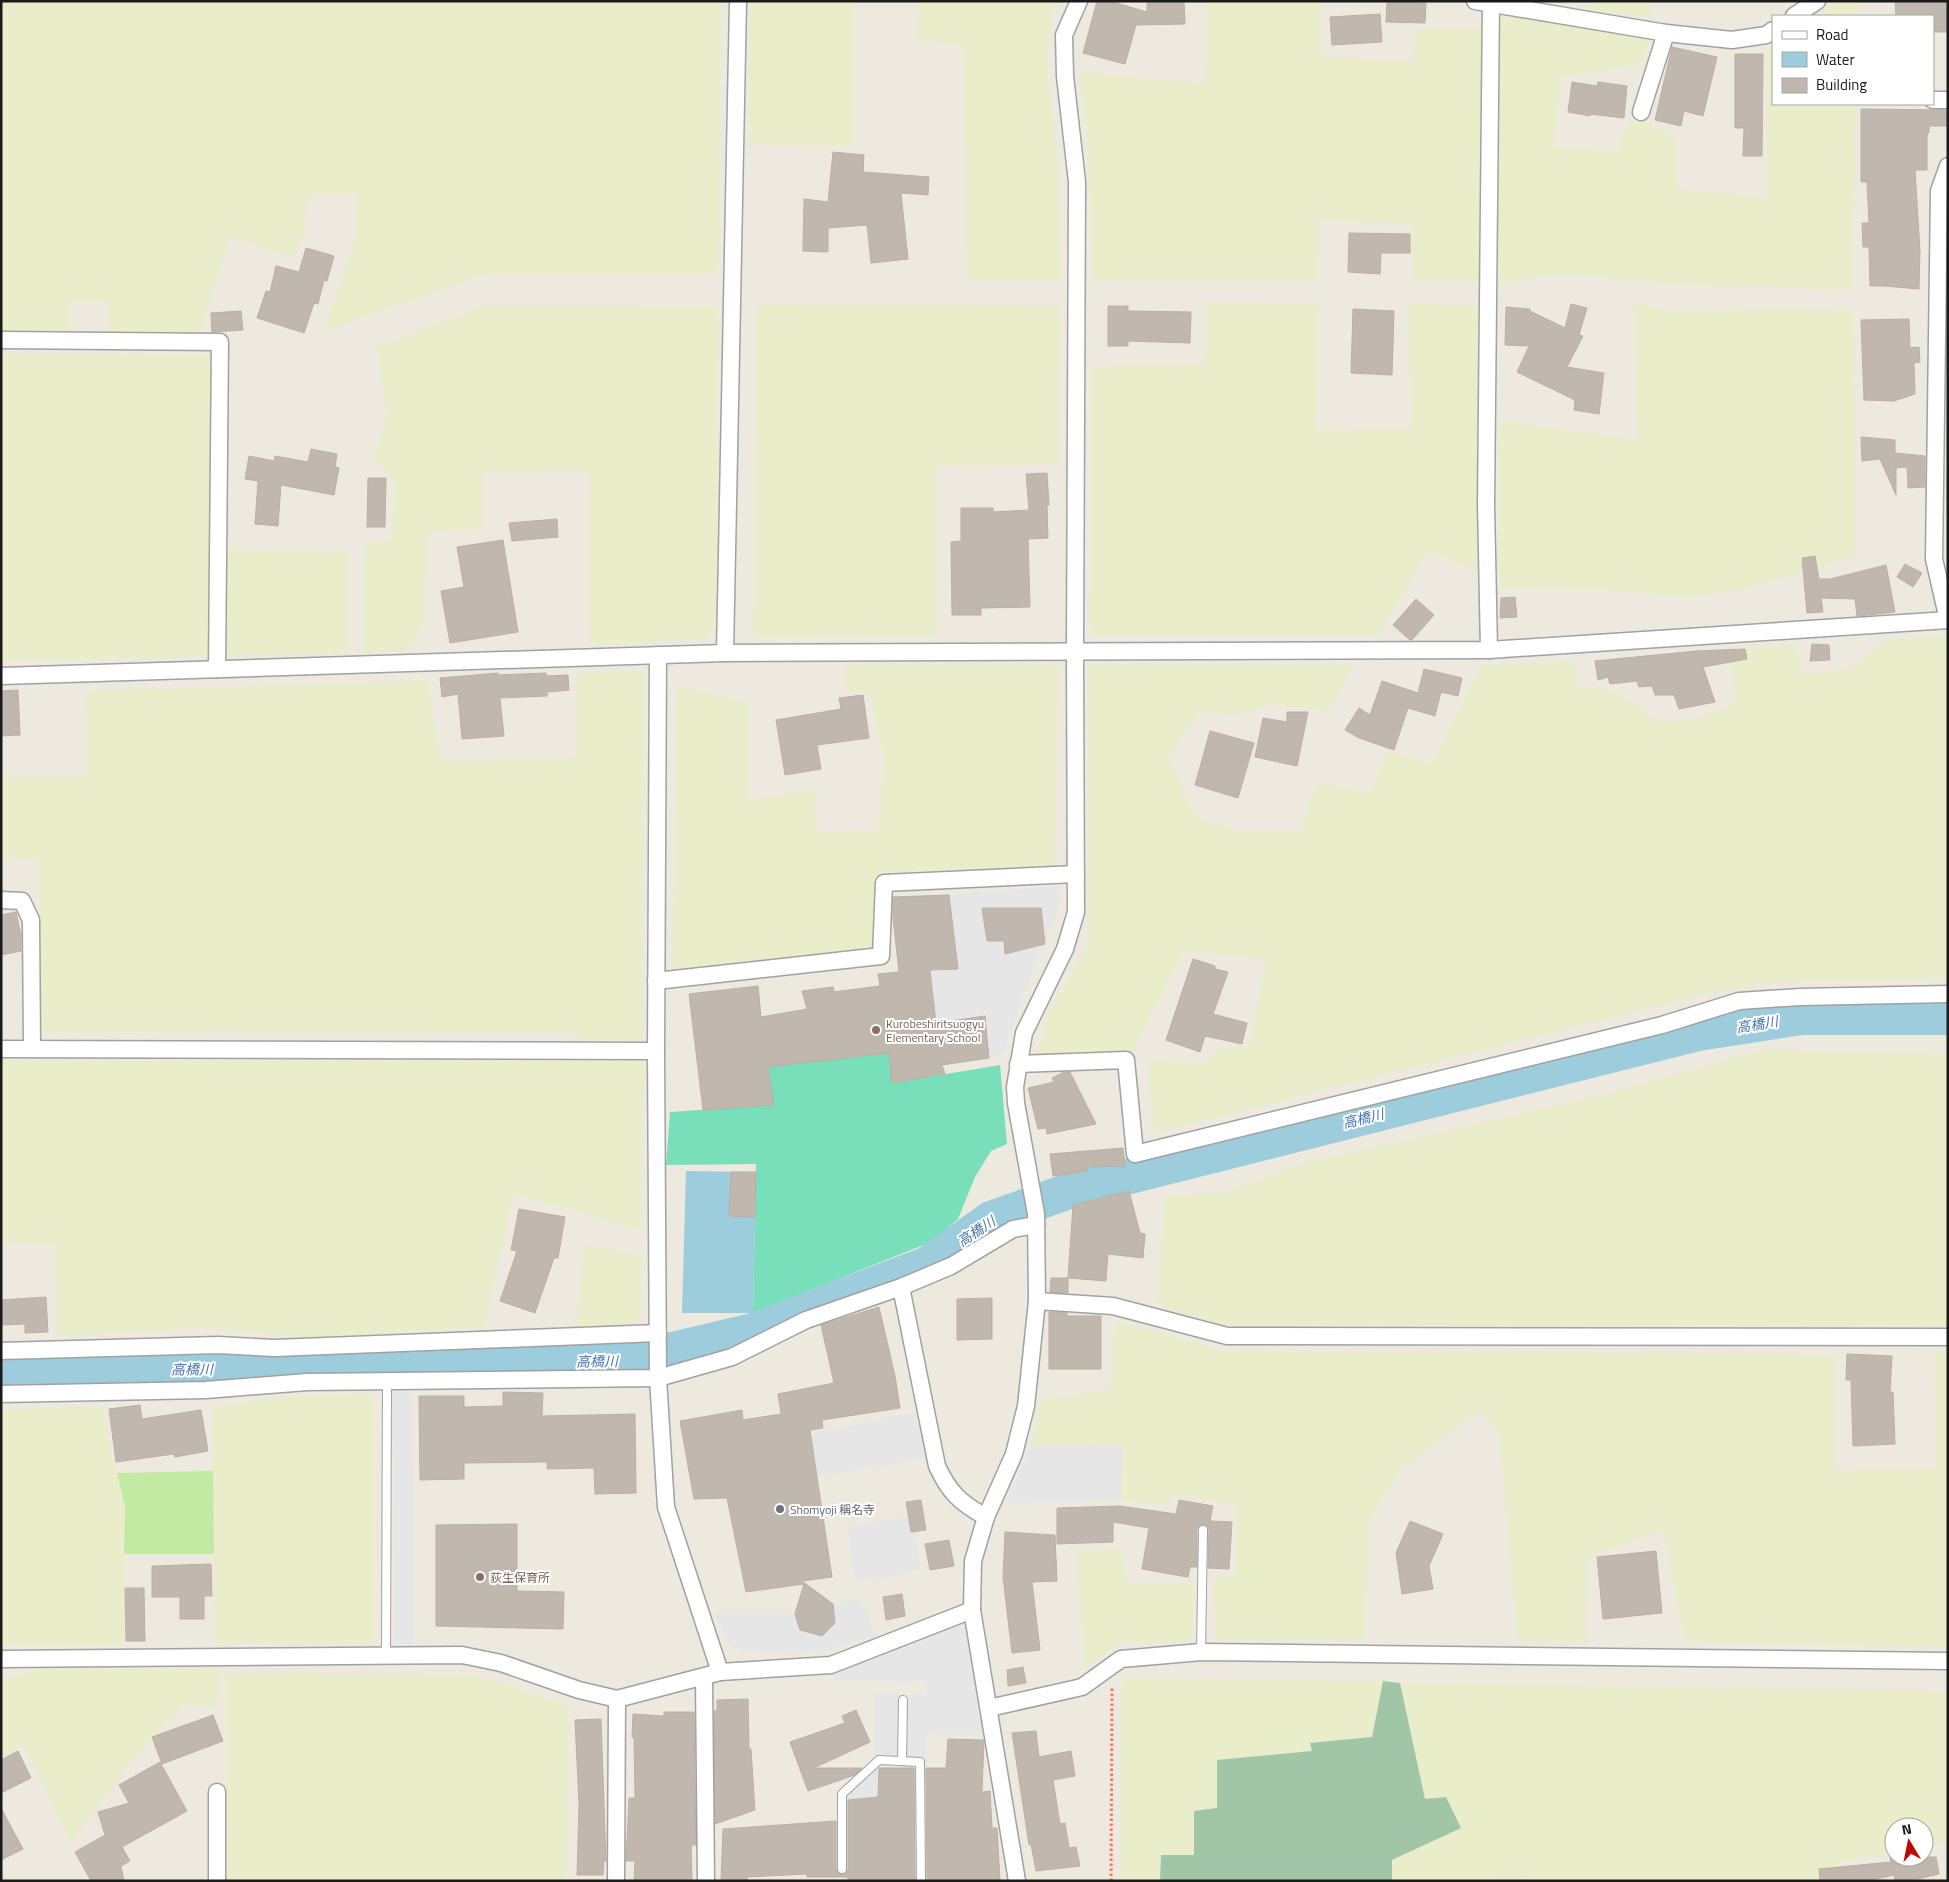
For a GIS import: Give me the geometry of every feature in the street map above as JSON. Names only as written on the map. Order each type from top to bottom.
[{"type":"street","points":[[725,653],[738,1]]},
{"type":"street","points":[[1017,1881],[972,1610],[973,1561],[986,1517],[1014,1454],[1026,1406],[1037,1301],[1036,1225],[1016,1103],[1015,1087],[1018,1064],[1024,1033],[1065,949],[1076,912],[1077,182],[1065,76],[1064,35],[1079,1]]},
{"type":"street","points":[[1796,15],[1817,1]]},
{"type":"street","points":[[1489,650],[1486,504],[1486,2],[1666,33],[1732,40],[1766,35],[1772,31]]},
{"type":"street","points":[[1640,112],[1666,33]]},
{"type":"street","points":[[1934,100],[1948,100]]},
{"type":"street","points":[[1,676],[725,653],[1489,650],[1948,620],[1934,559],[1941,523],[1942,369],[1939,191],[1948,166]]},
{"type":"street","points":[[1,340],[220,342],[217,669]]},
{"type":"street","points":[[658,655],[656,981],[658,1378],[666,1507],[720,1672]]},
{"type":"street","points":[[656,981],[881,956],[884,883],[1076,874]]},
{"type":"street","points":[[1,900],[22,901],[31,920],[32,1048]]},
{"type":"street","points":[[1018,1064],[1126,1060],[1136,1154],[1662,1024],[1739,1001],[1800,997],[1948,994]]},
{"type":"street","points":[[1,1049],[656,1051]]},
{"type":"street","points":[[1,1394],[206,1390],[306,1382],[658,1378],[732,1357],[806,1320],[951,1266],[1013,1229],[1036,1225]]},
{"type":"street","points":[[901,1286],[936,1466],[947,1487],[968,1507],[986,1517]]},
{"type":"street","points":[[1037,1301],[1113,1306],[1228,1336],[1948,1337]]},
{"type":"street","points":[[1,1351],[218,1346],[275,1348],[658,1333]]},
{"type":"street","points":[[1,1659],[462,1655],[501,1663],[580,1690],[617,1700],[720,1672],[831,1665],[972,1610]]},
{"type":"street","points":[[989,1708],[1082,1687],[1121,1659],[1201,1652],[1948,1661]]},
{"type":"street","points":[[704,1677],[706,1881]]},
{"type":"street","points":[[616,1881],[617,1700]]},
{"type":"street","points":[[217,1792],[217,1881]]},
{"type":"lane","points":[[386,1656],[387,1381]]},
{"type":"lane","points":[[1201,1652],[1203,1530]]},
{"type":"lane","points":[[902,1761],[903,1700]]},
{"type":"lane","points":[[842,1869],[842,1794],[880,1760],[920,1762],[921,1881]]},
{"type":"path","points":[[1111,1881],[1112,1665]]},
{"type":"green space","points":[[1,1],[721,1],[718,274],[485,274],[324,331],[355,242],[357,194],[307,194],[305,230],[293,257],[230,236],[200,333],[111,335],[107,301],[69,301],[69,334],[1,332]]},
{"type":"green space","points":[[750,1],[853,1],[853,146],[750,144]]},
{"type":"green space","points":[[919,1],[1058,1],[1052,16],[1046,58],[1059,168],[1060,279],[967,279],[963,46],[917,38]]},
{"type":"green space","points":[[1208,1],[1321,1],[1321,57],[1413,61],[1416,28],[1482,28],[1479,282],[1413,280],[1410,224],[1319,219],[1317,280],[1093,279],[1088,148],[1079,72],[1206,84]]},
{"type":"green space","points":[[1592,1],[1651,1],[1651,18],[1592,10]]},
{"type":"green space","points":[[1838,1],[1858,1],[1858,15],[1817,15]]},
{"type":"green space","points":[[1501,16],[1651,39],[1641,64],[1561,77],[1553,148],[1618,151],[1629,121],[1644,121],[1675,139],[1677,189],[1767,198],[1768,46],[1772,44],[1772,105],[1856,105],[1852,290],[1672,284],[1587,275],[1547,275],[1498,284]]},
{"type":"green space","points":[[1208,302],[1318,304],[1316,430],[1412,429],[1408,304],[1479,305],[1476,571],[1428,550],[1378,635],[1090,635],[1091,366],[1206,364]]},
{"type":"green space","points":[[1634,304],[1676,311],[1854,310],[1855,556],[1742,590],[1686,597],[1601,589],[1500,588],[1499,427],[1505,422],[1637,440]]},
{"type":"green space","points":[[756,305],[1060,306],[1058,464],[935,466],[935,636],[754,637]]},
{"type":"green space","points":[[484,306],[718,307],[717,625],[705,639],[589,644],[589,470],[483,471],[482,529],[427,531],[424,620],[405,651],[364,652],[365,544],[393,540],[395,481],[374,458],[387,415],[377,347]]},
{"type":"green space","points":[[1,354],[212,355],[209,656],[1,661],[1,625],[3,625],[1,583]]},
{"type":"green space","points":[[227,550],[347,553],[347,653],[227,655]]},
{"type":"green space","points":[[1948,635],[1948,978],[1766,982],[1683,1000],[1154,1133],[1147,1061],[1204,1063],[1220,1049],[1249,1046],[1267,959],[1184,951],[1131,1051],[1037,1054],[1050,1011],[1088,944],[1088,665],[1353,665],[1330,710],[1266,705],[1236,715],[1198,712],[1168,757],[1195,816],[1235,831],[1302,831],[1317,782],[1369,794],[1388,752],[1432,764],[1481,666],[1573,661],[1579,686],[1611,690],[1661,722],[1695,719],[1736,703],[1728,650],[1794,644],[1803,674],[1849,669],[1887,640]]},
{"type":"green space","points":[[845,665],[1058,665],[1055,866],[879,872],[875,948],[673,971],[677,686],[748,703],[749,800],[815,789],[816,832],[879,830],[884,755],[869,692],[846,691]]},
{"type":"green space","points":[[643,671],[642,1039],[581,1040],[573,1031],[40,1032],[39,859],[1,858],[1,778],[88,776],[86,691],[428,681],[441,762],[577,758],[577,674]]},
{"type":"green space","points":[[1763,1050],[1948,1054],[1948,1326],[1226,1325],[1158,1305],[1165,1196],[1224,1193],[1302,1164],[1603,1095]]},
{"type":"green space","points":[[889,1053],[892,1083],[1000,1065],[1007,1144],[991,1151],[975,1177],[958,1219],[931,1242],[753,1313],[756,1164],[666,1165],[670,1112],[773,1105],[768,1067]]},
{"type":"green space","points":[[643,1060],[641,1230],[514,1193],[484,1327],[317,1338],[207,1328],[58,1336],[55,1244],[1,1242],[1,1061]]},
{"type":"green space","points":[[584,1244],[642,1256],[640,1314],[631,1324],[576,1326]]},
{"type":"green space","points":[[1115,1320],[1218,1350],[1835,1355],[1835,1470],[1936,1468],[1935,1352],[1948,1352],[1948,1647],[1685,1642],[1663,1529],[1586,1559],[1586,1642],[1518,1641],[1499,1431],[1479,1411],[1400,1469],[1369,1520],[1364,1640],[1215,1640],[1214,1578],[1236,1575],[1235,1504],[1173,1495],[1168,1505],[1121,1500],[1123,1446],[1031,1445],[1042,1401],[1110,1389]]},
{"type":"green space","points":[[373,1394],[374,1642],[215,1643],[212,1407],[299,1396]]},
{"type":"green space","points":[[101,1407],[125,1507],[124,1645],[1,1645],[1,1409]]},
{"type":"green space","points":[[213,1471],[214,1554],[124,1554],[125,1507],[117,1473]]},
{"type":"green space","points":[[1120,1549],[1128,1584],[1194,1583],[1192,1642],[1120,1642],[1085,1669],[1076,1551]]},
{"type":"green space","points":[[41,1669],[219,1670],[217,1707],[183,1705],[131,1761],[71,1842],[25,1745],[1,1754],[1,1681]]},
{"type":"green space","points":[[226,1673],[476,1675],[569,1706],[566,1881],[227,1881]]},
{"type":"green space","points":[[1122,1678],[1383,1681],[1372,1737],[1311,1743],[1312,1751],[1218,1760],[1217,1808],[1194,1811],[1194,1856],[1161,1855],[1160,1881],[1120,1881]]},
{"type":"green space","points":[[1383,1681],[1400,1683],[1425,1799],[1446,1797],[1461,1828],[1392,1860],[1392,1881],[1160,1881],[1161,1855],[1194,1855],[1194,1811],[1217,1808],[1217,1760],[1312,1751],[1310,1743],[1372,1737]]},
{"type":"green space","points":[[1400,1683],[1948,1691],[1948,1841],[1934,1844],[1934,1817],[1884,1817],[1884,1854],[1839,1862],[1838,1881],[1528,1881],[1527,1877],[1482,1879],[1482,1881],[1392,1881],[1392,1860],[1461,1828],[1425,1799]]},
{"type":"shaded area","points":[[1060,886],[1057,913],[1022,998],[1003,1053],[989,1058],[985,1016],[936,1023],[932,983],[911,971],[958,969],[949,895]]},
{"type":"shaded area","points":[[412,1391],[414,1646],[395,1647],[392,1393]]},
{"type":"shaded area","points":[[915,1412],[925,1458],[817,1476],[810,1430],[828,1430]]},
{"type":"shaded area","points":[[1031,1445],[1123,1446],[1121,1500],[1007,1502]]},
{"type":"shaded area","points":[[912,1516],[921,1570],[856,1582],[847,1527]]},
{"type":"shaded area","points":[[861,1599],[876,1635],[830,1649],[796,1654],[741,1651],[727,1643],[715,1614],[795,1614],[800,1630],[822,1636],[835,1623],[833,1604]]},
{"type":"shaded area","points":[[955,1626],[969,1630],[981,1735],[927,1733],[927,1768],[880,1768],[878,1797],[838,1801],[837,1792],[875,1758],[874,1695],[927,1695],[926,1681],[834,1680],[834,1670]]},
{"type":"water","points":[[686,1171],[756,1172],[753,1313],[682,1313]]},
{"type":"building","points":[[1097,1],[1110,1],[1147,12],[1147,1],[1184,1],[1185,24],[1136,25],[1125,64],[1083,53]]},
{"type":"building","points":[[1895,1],[1948,1],[1948,32],[1934,32],[1934,15],[1896,15]]},
{"type":"building","points":[[1387,2],[1426,3],[1425,23],[1386,22]]},
{"type":"building","points":[[1380,14],[1382,42],[1332,45],[1330,17]]},
{"type":"building","points":[[1672,47],[1717,57],[1703,116],[1684,111],[1681,126],[1655,120]]},
{"type":"building","points":[[1735,54],[1763,54],[1762,156],[1743,156],[1744,128],[1735,128]]},
{"type":"building","points":[[1572,82],[1597,86],[1598,82],[1627,86],[1624,118],[1590,114],[1590,116],[1568,112]]},
{"type":"building","points":[[1861,109],[1946,110],[1947,126],[1929,126],[1929,133],[1927,133],[1927,170],[1915,170],[1920,251],[1919,289],[1870,286],[1869,247],[1863,247],[1862,223],[1869,223],[1867,182],[1861,182]]},
{"type":"building","points":[[833,152],[864,155],[863,172],[929,177],[928,195],[901,193],[908,259],[871,263],[867,225],[828,228],[828,252],[803,251],[804,199],[828,202]]},
{"type":"building","points":[[1349,233],[1410,234],[1410,253],[1381,253],[1380,274],[1348,272]]},
{"type":"building","points":[[306,248],[334,256],[327,281],[324,280],[318,304],[314,303],[304,333],[257,318],[266,291],[270,292],[276,266],[299,272]]},
{"type":"building","points":[[1571,304],[1587,308],[1579,335],[1583,336],[1567,367],[1604,373],[1599,414],[1574,410],[1575,400],[1517,372],[1529,346],[1505,345],[1506,307],[1530,309],[1530,311],[1565,328]]},
{"type":"building","points":[[1108,306],[1128,306],[1128,311],[1191,312],[1190,343],[1128,341],[1128,346],[1108,346]]},
{"type":"building","points":[[1353,309],[1394,311],[1392,375],[1351,373]]},
{"type":"building","points":[[241,311],[243,330],[212,332],[211,313]]},
{"type":"building","points":[[1909,319],[1910,348],[1919,347],[1920,362],[1914,363],[1915,394],[1894,401],[1864,400],[1861,320]]},
{"type":"building","points":[[1861,437],[1895,440],[1895,453],[1925,456],[1925,487],[1908,488],[1907,467],[1896,468],[1896,495],[1880,459],[1862,461]]},
{"type":"building","points":[[311,449],[337,454],[335,467],[339,468],[334,495],[281,485],[278,526],[255,524],[258,481],[245,479],[249,456],[274,461],[275,456],[308,462]]},
{"type":"building","points":[[1047,473],[1049,505],[1047,505],[1048,538],[1028,539],[1030,607],[981,608],[981,615],[952,615],[951,542],[961,541],[961,508],[993,508],[993,512],[1029,510],[1026,474]]},
{"type":"building","points":[[368,478],[386,478],[385,527],[367,527]]},
{"type":"building","points":[[557,519],[558,537],[512,541],[509,523]]},
{"type":"building","points":[[503,540],[518,632],[450,643],[441,591],[464,587],[457,547]]},
{"type":"building","points":[[1815,556],[1819,579],[1830,579],[1886,565],[1895,612],[1857,616],[1855,599],[1821,598],[1823,612],[1807,613],[1802,558]]},
{"type":"building","points":[[1905,564],[1922,573],[1913,587],[1897,577]]},
{"type":"building","points":[[1515,597],[1517,617],[1500,618],[1501,598]]},
{"type":"building","points":[[1416,599],[1434,615],[1410,640],[1393,625]]},
{"type":"building","points":[[1812,644],[1829,645],[1830,660],[1810,661]]},
{"type":"building","points":[[1745,649],[1747,659],[1703,667],[1715,702],[1679,709],[1674,695],[1655,695],[1652,686],[1639,687],[1637,681],[1610,684],[1608,677],[1598,680],[1595,661],[1696,651]]},
{"type":"building","points":[[1424,669],[1462,678],[1458,696],[1441,692],[1435,716],[1408,708],[1394,750],[1359,738],[1345,730],[1359,708],[1370,715],[1382,681],[1418,693]]},
{"type":"building","points":[[498,673],[498,675],[546,673],[546,676],[568,675],[569,690],[547,692],[547,696],[500,698],[504,736],[462,739],[458,694],[442,697],[440,678]]},
{"type":"building","points":[[18,690],[20,735],[1,736],[1,691]]},
{"type":"building","points":[[863,695],[869,738],[817,745],[821,769],[785,775],[776,720],[841,709],[839,698]]},
{"type":"building","points":[[1287,712],[1308,712],[1297,766],[1255,757],[1263,718],[1287,722]]},
{"type":"building","points":[[1210,731],[1254,743],[1238,798],[1195,785]]},
{"type":"building","points":[[949,895],[958,969],[930,970],[936,1023],[985,1016],[989,1058],[942,1065],[945,1074],[892,1083],[889,1053],[768,1067],[774,1105],[703,1110],[689,994],[758,986],[761,1017],[807,1009],[802,991],[833,987],[834,992],[880,986],[878,974],[899,972],[893,918],[893,897]]},
{"type":"building","points":[[982,908],[1041,908],[1045,944],[1005,954],[1004,941],[987,941]]},
{"type":"building","points":[[16,912],[21,935],[21,951],[1,955],[1,915]]},
{"type":"building","points":[[1193,959],[1215,966],[1215,969],[1228,972],[1213,1014],[1247,1023],[1242,1044],[1205,1036],[1200,1052],[1166,1040]]},
{"type":"building","points":[[1064,1072],[1070,1072],[1096,1124],[1047,1134],[1046,1128],[1038,1129],[1028,1088],[1054,1082],[1052,1078]]},
{"type":"building","points":[[1123,1148],[1125,1166],[1088,1167],[1088,1171],[1053,1176],[1050,1154]]},
{"type":"building","points":[[731,1172],[756,1172],[755,1217],[729,1216]]},
{"type":"building","points":[[1129,1191],[1140,1233],[1145,1234],[1143,1258],[1108,1254],[1106,1281],[1068,1278],[1073,1205]]},
{"type":"building","points":[[519,1209],[565,1217],[558,1258],[554,1258],[535,1313],[500,1301],[517,1251],[511,1250]]},
{"type":"building","points":[[1051,1278],[1068,1278],[1068,1293],[1050,1292]]},
{"type":"building","points":[[46,1297],[48,1332],[25,1333],[25,1324],[1,1325],[1,1300]]},
{"type":"building","points":[[992,1298],[992,1339],[957,1340],[957,1299]]},
{"type":"building","points":[[879,1307],[895,1376],[900,1408],[822,1420],[823,1428],[810,1430],[832,1577],[802,1581],[833,1604],[835,1623],[822,1636],[800,1630],[795,1614],[804,1584],[746,1592],[727,1498],[694,1499],[680,1421],[742,1410],[743,1420],[781,1414],[778,1394],[834,1383],[821,1325]]},
{"type":"building","points":[[1049,1312],[1067,1313],[1067,1316],[1101,1316],[1101,1369],[1049,1369]]},
{"type":"building","points":[[1847,1354],[1892,1356],[1890,1392],[1893,1392],[1895,1444],[1853,1446],[1851,1380],[1846,1380]]},
{"type":"building","points":[[503,1392],[543,1393],[542,1416],[635,1414],[636,1493],[595,1494],[594,1468],[547,1469],[547,1462],[464,1463],[464,1479],[420,1480],[419,1396],[464,1396],[464,1407],[503,1406]]},
{"type":"building","points":[[140,1405],[142,1419],[201,1410],[208,1451],[175,1457],[174,1454],[116,1462],[109,1409]]},
{"type":"building","points":[[921,1500],[926,1530],[911,1532],[906,1502]]},
{"type":"building","points":[[1179,1500],[1213,1506],[1210,1521],[1232,1522],[1229,1569],[1208,1568],[1209,1530],[1204,1524],[1200,1525],[1197,1529],[1197,1567],[1190,1567],[1188,1577],[1142,1569],[1149,1528],[1113,1522],[1113,1542],[1057,1544],[1057,1508],[1120,1506],[1176,1514]]},
{"type":"building","points":[[1410,1521],[1443,1534],[1429,1566],[1433,1589],[1402,1594],[1396,1553]]},
{"type":"building","points":[[517,1524],[517,1591],[564,1592],[563,1629],[436,1626],[436,1525]]},
{"type":"building","points":[[1005,1532],[1055,1535],[1057,1581],[1032,1582],[1040,1650],[1012,1653],[1003,1577]]},
{"type":"building","points":[[949,1540],[954,1566],[930,1570],[925,1544]]},
{"type":"building","points":[[1656,1551],[1662,1613],[1603,1619],[1597,1557]]},
{"type":"building","points":[[211,1564],[212,1596],[204,1596],[204,1619],[180,1619],[180,1597],[152,1597],[152,1566]]},
{"type":"building","points":[[125,1588],[144,1588],[145,1641],[126,1641]]},
{"type":"building","points":[[902,1594],[905,1616],[886,1620],[883,1597]]},
{"type":"building","points":[[1023,1667],[1026,1683],[1008,1686],[1007,1670]]},
{"type":"building","points":[[748,1699],[749,1749],[751,1749],[755,1810],[715,1824],[714,1711],[717,1711],[717,1700]]},
{"type":"building","points":[[856,1710],[870,1742],[814,1768],[862,1768],[855,1775],[808,1791],[790,1742],[845,1723],[842,1716]]},
{"type":"building","points":[[664,1712],[694,1712],[696,1845],[691,1845],[692,1881],[634,1881],[635,1861],[626,1861],[629,1798],[635,1798],[634,1738],[632,1737],[633,1714],[664,1716]]},
{"type":"building","points":[[213,1715],[223,1741],[162,1764],[152,1737]]},
{"type":"building","points":[[601,1719],[606,1861],[604,1861],[603,1875],[577,1875],[579,1805],[575,1720]]},
{"type":"building","points":[[1036,1731],[1039,1757],[1071,1751],[1075,1776],[1053,1780],[1060,1824],[1065,1823],[1069,1848],[1076,1847],[1080,1866],[1036,1871],[1031,1844],[1029,1845],[1012,1733]]},
{"type":"building","points":[[948,1739],[984,1740],[982,1792],[990,1791],[992,1828],[997,1828],[1000,1881],[927,1881],[926,1768],[946,1768]]},
{"type":"building","points":[[18,1751],[31,1778],[1,1793],[1,1760]]},
{"type":"building","points":[[160,1762],[187,1811],[122,1847],[130,1861],[121,1866],[124,1881],[91,1881],[75,1852],[105,1835],[98,1812],[129,1803],[119,1785]]},
{"type":"building","points":[[879,1768],[914,1768],[915,1881],[848,1881],[848,1877],[807,1877],[807,1874],[747,1877],[747,1881],[721,1881],[723,1829],[836,1821],[836,1869],[840,1874],[845,1874],[848,1869],[848,1800],[878,1797]]},
{"type":"building","points":[[1,1808],[23,1849],[1,1860]]},
{"type":"building","points":[[1934,1857],[1936,1857],[1939,1874],[1909,1881],[1895,1881],[1894,1875],[1867,1881],[1820,1881],[1819,1869],[1884,1863],[1884,1867],[1934,1867]]},
{"type":"waterway","name":"高橋川","points":[[1,1373],[630,1360],[753,1331],[928,1264],[991,1219],[1066,1192],[1698,1033],[1801,1017],[1948,1017]]},
{"type":"place","name":"Kurobeshiritsuogyu Elementary School","points":[[876,1030]]},
{"type":"place","name":"Shomyoji 稱名寺","points":[[780,1509]]},
{"type":"place","name":"荻生保育所","points":[[480,1577]]}]
